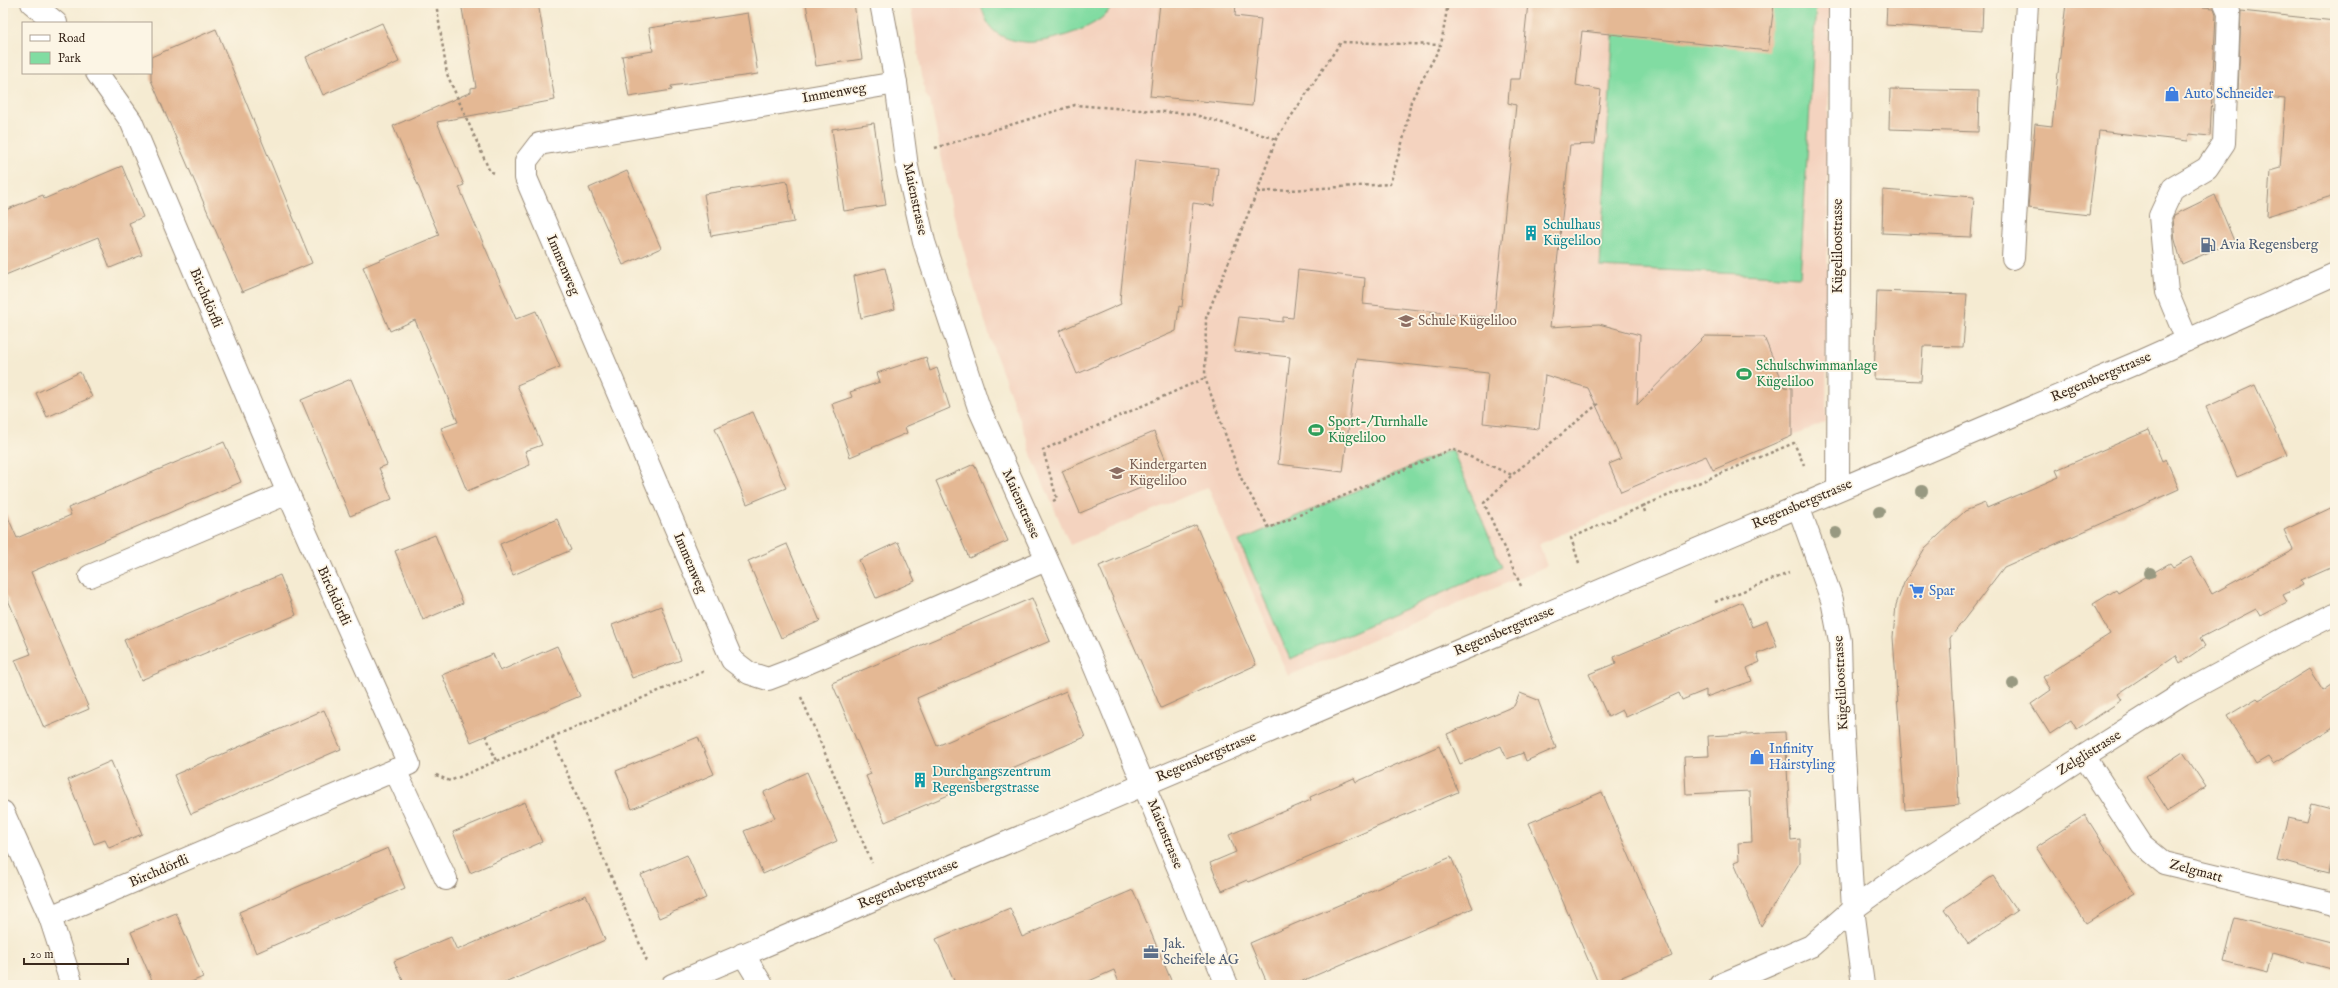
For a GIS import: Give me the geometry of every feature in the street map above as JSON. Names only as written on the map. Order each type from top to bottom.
[{"type":"street","points":[[32,3],[55,22]]},
{"type":"street","name":"Maienstrasse","points":[[881,3],[896,83],[907,167],[924,242],[979,408],[1091,658],[1227,985]]},
{"type":"street","name":"Kügeliloostrasse","points":[[1838,489],[1840,3]]},
{"type":"street","points":[[2013,258],[2027,3]]},
{"type":"street","points":[[2187,340],[2167,292],[2160,216],[2173,188],[2207,168],[2224,143],[2229,12],[2225,3]]},
{"type":"street","name":"Birchdörfli","points":[[50,917],[402,767],[131,121],[98,74]]},
{"type":"street","name":"Immenweg","points":[[896,83],[539,144],[526,161],[526,178],[732,660],[749,673],[768,679],[1046,560]]},
{"type":"street","name":"Regensbergstrasse","points":[[672,985],[2187,340],[2335,274]]},
{"type":"street","points":[[90,576],[288,493]]},
{"type":"street","name":"Kügeliloostrasse","points":[[1798,506],[1832,600],[1840,641],[1842,718],[1853,909],[1863,985]]},
{"type":"street","name":"Zelglistrasse","points":[[1720,985],[1811,946],[1853,909],[1899,876],[2084,756],[2182,694],[2284,639],[2335,614]]},
{"type":"street","name":"Zelgmatt","points":[[2084,756],[2142,845],[2164,863],[2335,904]]},
{"type":"street","points":[[402,767],[446,879]]},
{"type":"street","points":[[3,812],[50,917],[72,985]]},
{"type":"street","points":[[744,954],[762,985]]},
{"type":"path","points":[[436,3],[447,74],[490,172],[526,178]]},
{"type":"path","points":[[1257,192],[1390,184],[1405,133],[1410,101],[1440,45],[1448,3]]},
{"type":"path","points":[[1440,45],[1341,42],[1276,140],[1257,192],[1206,318],[1205,378],[1241,478],[1269,528],[1452,448],[1512,475]]},
{"type":"path","points":[[929,150],[1075,105],[1192,114],[1276,140]]},
{"type":"path","points":[[1056,496],[1043,450],[1205,378]]},
{"type":"path","points":[[1520,586],[1484,503],[1512,475],[1598,404]]},
{"type":"path","points":[[1579,562],[1571,538],[1643,506],[1794,443],[1804,465]]},
{"type":"path","points":[[1643,506],[1645,512]]},
{"type":"path","points":[[1715,602],[1789,573]]},
{"type":"path","points":[[402,767],[450,781],[732,660]]},
{"type":"path","points":[[789,671],[872,862]]},
{"type":"path","points":[[486,736],[496,761]]},
{"type":"path","points":[[552,737],[647,961]]},
{"type":"shaded area","name":"Schule Kügeliloo","points":[[910,3],[1829,3],[1826,422],[1539,544],[1547,566],[1288,676],[1208,487],[1070,545],[1032,457],[1025,433],[995,353],[975,290],[952,209],[930,101],[925,94]]},
{"type":"green space","points":[[980,3],[1113,3],[1101,19],[1091,25],[1067,35],[1043,41],[1030,42],[1010,39],[994,31],[986,20]]},
{"type":"green space","points":[[1615,3],[1816,3],[1800,277],[1600,267]]},
{"type":"green space","points":[[1452,449],[1502,567],[1290,659],[1239,541]]},
{"type":"building","points":[[461,3],[538,3],[555,100],[437,122],[464,185],[459,187],[516,319],[536,311],[560,367],[517,385],[542,445],[525,451],[530,465],[467,491],[441,428],[458,422],[415,320],[390,331],[363,267],[439,235],[393,126],[471,92],[471,88],[476,87]]},
{"type":"building","points":[[806,3],[854,3],[862,59],[816,66]]},
{"type":"building","points":[[1160,3],[1236,3],[1235,16],[1261,19],[1252,106],[1150,96]]},
{"type":"building","points":[[1528,3],[1752,3],[1774,5],[1768,51],[1582,31],[1576,85],[1601,90],[1595,144],[1570,145],[1550,327],[1599,324],[1640,335],[1637,405],[1705,336],[1764,337],[1785,387],[1792,388],[1792,436],[1713,470],[1706,456],[1621,492],[1609,464],[1621,459],[1588,388],[1545,375],[1539,429],[1483,423],[1488,373],[1357,359],[1343,472],[1278,464],[1290,357],[1234,351],[1239,317],[1283,322],[1283,317],[1293,318],[1298,270],[1365,278],[1363,304],[1494,318],[1516,105],[1508,103],[1510,79],[1520,79]]},
{"type":"building","points":[[1887,3],[1983,3],[1982,31],[1886,25]]},
{"type":"building","points":[[2066,3],[2203,3],[2203,7],[2214,8],[2216,14],[2210,136],[2189,134],[2188,141],[2099,131],[2089,215],[2028,208],[2035,124],[2052,126]]},
{"type":"building","points":[[2241,11],[2335,21],[2335,195],[2267,216],[2270,171],[2280,168],[2285,99],[2238,94]]},
{"type":"building","points":[[748,13],[758,74],[671,86],[672,90],[629,97],[622,56],[653,51],[649,28]]},
{"type":"building","points":[[382,23],[399,62],[323,95],[306,57]]},
{"type":"building","points":[[216,29],[312,263],[242,292],[151,80],[152,57]]},
{"type":"building","points":[[1890,89],[1979,91],[1978,132],[1889,129]]},
{"type":"building","points":[[874,123],[886,205],[844,211],[832,129]]},
{"type":"building","points":[[1135,160],[1218,168],[1214,206],[1193,203],[1182,307],[1179,306],[1176,331],[1077,374],[1059,331],[1121,304],[1120,300]]},
{"type":"building","points":[[122,166],[143,217],[129,223],[142,255],[110,268],[98,237],[3,276],[3,211],[43,195],[44,199]]},
{"type":"building","points":[[627,171],[661,248],[623,265],[589,188]]},
{"type":"building","points":[[787,181],[794,222],[711,236],[704,194]]},
{"type":"building","points":[[1883,190],[1974,197],[1971,237],[1882,233]]},
{"type":"building","points":[[2215,195],[2234,241],[2182,264],[2175,240],[2174,215]]},
{"type":"building","points":[[885,268],[895,309],[861,318],[854,276]]},
{"type":"building","points":[[1877,291],[1967,294],[1963,347],[1923,346],[1921,381],[1874,379]]},
{"type":"building","points":[[926,357],[930,371],[937,368],[950,408],[905,427],[907,433],[850,457],[832,404],[852,397],[850,392],[880,382],[877,373]]},
{"type":"building","points":[[80,372],[92,397],[47,417],[36,393]]},
{"type":"building","points":[[351,379],[387,465],[379,468],[392,499],[350,516],[301,400]]},
{"type":"building","points":[[2255,385],[2287,455],[2237,477],[2206,407]]},
{"type":"building","points":[[753,412],[786,488],[747,504],[715,428]]},
{"type":"building","points":[[2149,430],[2162,461],[2166,459],[2179,489],[2004,567],[1950,638],[1959,805],[1905,810],[1893,637],[1896,605],[1904,583],[1925,548],[1965,511],[1985,503],[1987,508],[2059,477],[2056,470]]},
{"type":"building","name":"Kindergarten Kügeliloo","points":[[1154,432],[1172,475],[1080,513],[1062,471]]},
{"type":"building","points":[[224,442],[241,482],[31,572],[89,709],[44,728],[15,660],[31,654],[3,588],[3,506],[17,538],[71,515],[68,508]]},
{"type":"building","points":[[974,464],[1008,541],[969,558],[936,481]]},
{"type":"building","points":[[2335,506],[2335,566],[2301,581],[2303,585],[2283,595],[2287,602],[2260,616],[2256,609],[2200,638],[2205,646],[2180,663],[2176,655],[2118,694],[2122,700],[2077,730],[2071,720],[2050,734],[2031,704],[2051,690],[2043,677],[2110,634],[2093,604],[2116,590],[2118,593],[2170,563],[2173,567],[2191,557],[2212,594],[2293,550],[2284,530]]},
{"type":"building","points":[[557,519],[571,550],[513,575],[500,544]]},
{"type":"building","points":[[1196,525],[1256,665],[1161,708],[1099,566]]},
{"type":"building","points":[[435,535],[463,603],[423,620],[395,551]]},
{"type":"building","points":[[898,542],[915,581],[876,598],[859,560]]},
{"type":"building","points":[[787,544],[820,621],[781,638],[748,561]]},
{"type":"building","points":[[280,575],[296,615],[141,680],[124,640]]},
{"type":"building","points":[[1032,598],[1050,641],[917,698],[937,746],[1066,691],[1085,737],[885,822],[866,776],[871,774],[832,683]]},
{"type":"building","points":[[1742,602],[1752,627],[1767,621],[1777,646],[1757,654],[1760,662],[1747,668],[1752,681],[1706,697],[1706,690],[1682,700],[1679,693],[1626,717],[1622,710],[1608,717],[1589,674],[1616,663],[1614,657]]},
{"type":"building","points":[[661,606],[681,660],[632,678],[612,625]]},
{"type":"building","points":[[557,646],[580,696],[471,742],[442,675],[493,654],[500,671]]},
{"type":"building","points":[[2309,669],[2323,691],[2335,683],[2335,726],[2273,764],[2268,757],[2256,764],[2227,716],[2257,698],[2259,700]]},
{"type":"building","points":[[1520,693],[1538,700],[1556,748],[1526,761],[1523,753],[1507,759],[1501,746],[1460,764],[1447,734],[1514,706]]},
{"type":"building","points":[[324,710],[341,749],[191,814],[174,775]]},
{"type":"building","points":[[1785,732],[1791,840],[1800,839],[1800,862],[1761,926],[1734,862],[1739,860],[1738,843],[1752,842],[1750,791],[1686,794],[1684,757],[1709,756],[1708,736]]},
{"type":"building","points":[[698,737],[714,774],[632,809],[616,771]]},
{"type":"building","points":[[1439,746],[1458,792],[1249,882],[1247,880],[1222,891],[1210,863],[1236,852],[1229,835],[1311,800],[1310,797],[1354,778],[1356,782]]},
{"type":"building","points":[[2183,752],[2206,787],[2168,811],[2146,776]]},
{"type":"building","points":[[111,761],[142,834],[109,848],[105,840],[94,844],[68,780]]},
{"type":"building","points":[[807,772],[837,841],[763,874],[744,831],[775,818],[764,792]]},
{"type":"building","points":[[1602,792],[1672,956],[1603,985],[1599,985],[1529,823]]},
{"type":"building","points":[[525,802],[542,842],[470,873],[453,832]]},
{"type":"building","points":[[2312,804],[2335,810],[2335,863],[2330,862],[2328,874],[2277,860],[2288,818],[2307,822]]},
{"type":"building","points":[[2085,815],[2134,893],[2086,923],[2036,847]]},
{"type":"building","points":[[388,848],[405,888],[256,953],[239,912]]},
{"type":"building","points":[[687,855],[706,898],[659,918],[641,875]]},
{"type":"building","points":[[1451,857],[1473,908],[1293,985],[1268,985],[1250,943]]},
{"type":"building","points":[[1993,876],[2017,911],[1968,944],[1944,909]]},
{"type":"building","points":[[1133,890],[1173,985],[1120,985],[1114,970],[1080,985],[956,985],[936,939],[1010,908],[1022,937]]},
{"type":"building","points":[[586,895],[605,940],[500,985],[405,985],[394,961],[451,937],[457,950]]},
{"type":"building","points":[[176,913],[203,977],[184,985],[154,985],[131,932]]},
{"type":"building","points":[[2235,918],[2335,943],[2335,970],[2272,953],[2267,973],[2224,962]]},
{"type":"place","name":"Auto Schneider","points":[[2172,94]]},
{"type":"place","name":"Schulhaus Kügeliloo","points":[[1531,233]]},
{"type":"place","name":"Avia Regensberg","points":[[2208,245]]},
{"type":"place","name":"Schule Kügeliloo","points":[[1406,321]]},
{"type":"place","name":"Schulschwimmanlage Kügeliloo","points":[[1744,374]]},
{"type":"place","name":"Sport-/Turnhalle Kügeliloo","points":[[1316,430]]},
{"type":"place","name":"Kindergarten Kügeliloo","points":[[1117,473]]},
{"type":"place","name":"Spar","points":[[1917,591]]},
{"type":"place","name":"Infinity Hairstyling","points":[[1757,757]]},
{"type":"place","name":"Durchgangszentrum Regensbergstrasse","points":[[920,780]]},
{"type":"place","name":"Jak. Scheifele AG","points":[[1151,952]]}]
